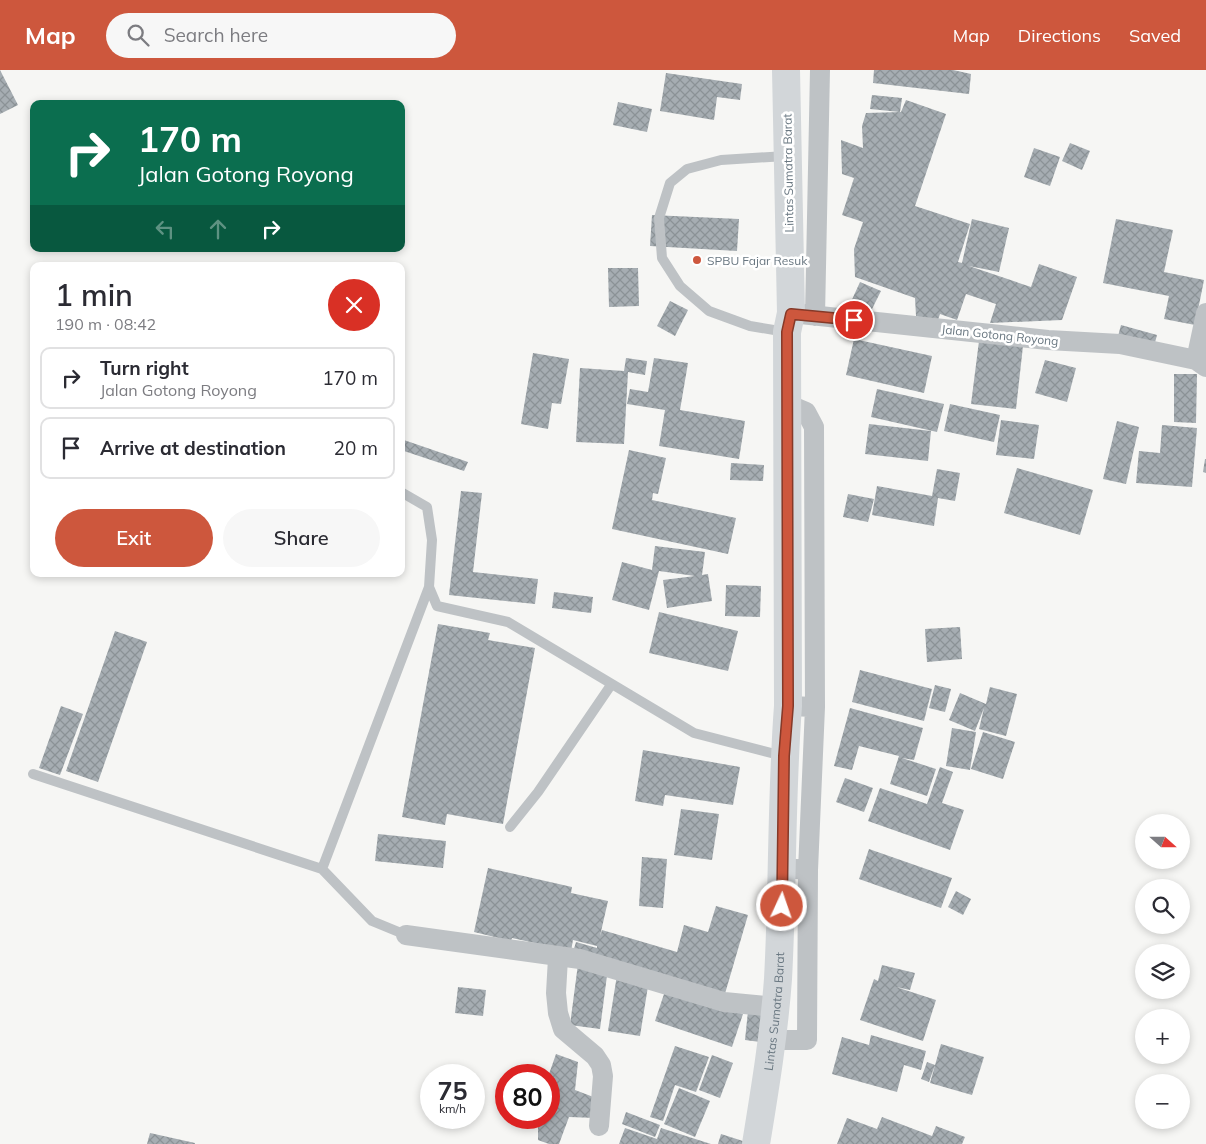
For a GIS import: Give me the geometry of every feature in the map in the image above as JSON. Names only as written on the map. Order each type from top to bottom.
[{"type":"highway","name":"Lintas Sumatra Barat","points":[[756,1144],[796,869],[784,756],[788,706],[787,404],[798,320],[786,156],[786,70]]},
{"type":"street","points":[[798,320],[820,70]]},
{"type":"street","points":[[1201,364],[1206,313]]},
{"type":"street","name":"Jalan Gotong Royong","points":[[798,320],[1120,344],[1201,364]]},
{"type":"street","points":[[771,1040],[808,1040],[796,869],[815,707],[814,427],[806,412],[787,404]]},
{"type":"street","points":[[788,706],[815,707]]},
{"type":"street","points":[[406,935],[558,958],[580,959],[724,1002],[775,1007]]},
{"type":"street","points":[[558,958],[556,993],[558,1012],[563,1029],[596,1056],[601,1065],[599,1126]]},
{"type":"lane","points":[[786,156],[721,160],[687,169],[670,183],[659,218],[662,258],[680,286],[709,311],[750,326],[798,320]]},
{"type":"lane","points":[[322,869],[429,587],[432,540],[427,507],[405,494]]},
{"type":"lane","points":[[429,587],[437,606],[508,622],[694,733],[784,756]]},
{"type":"lane","points":[[510,828],[538,792],[611,685]]},
{"type":"lane","points":[[33,774],[322,869],[372,921],[406,935]]},
{"type":"building","points":[[0,70],[18,105],[0,114]]},
{"type":"building","points":[[874,70],[953,70],[971,74],[969,94],[873,83]]},
{"type":"building","points":[[666,73],[742,84],[740,100],[717,97],[714,120],[660,111]]},
{"type":"building","points":[[872,95],[902,98],[900,112],[870,109]]},
{"type":"building","points":[[906,100],[946,114],[915,206],[970,224],[958,262],[962,263],[972,219],[1009,228],[999,272],[969,266],[1031,287],[1039,264],[1077,277],[1062,320],[990,323],[996,304],[966,294],[957,320],[940,314],[937,323],[916,316],[915,298],[855,277],[854,249],[863,222],[842,215],[854,178],[842,174],[841,140],[863,148],[862,126],[866,113],[901,112]]},
{"type":"building","points":[[618,102],[652,109],[647,132],[613,125]]},
{"type":"building","points":[[1070,143],[1090,151],[1082,170],[1062,161]]},
{"type":"building","points":[[1034,148],[1060,157],[1050,186],[1024,177]]},
{"type":"building","points":[[652,215],[739,219],[737,251],[650,246]]},
{"type":"building","points":[[1116,219],[1173,230],[1164,272],[1204,280],[1195,325],[1164,319],[1169,296],[1103,283]]},
{"type":"building","points":[[608,268],[638,268],[639,306],[609,307]]},
{"type":"building","points":[[860,282],[881,291],[870,313],[850,304]]},
{"type":"building","points":[[670,301],[688,310],[675,336],[657,326]]},
{"type":"building","points":[[1121,325],[1157,335],[1153,350],[1117,340]]},
{"type":"building","points":[[854,339],[932,356],[924,393],[846,375]]},
{"type":"building","points":[[979,341],[1023,346],[1016,409],[971,404]]},
{"type":"building","points":[[533,353],[569,359],[561,404],[552,403],[548,429],[521,424]]},
{"type":"building","points":[[626,358],[647,361],[645,375],[628,372],[624,444],[576,442],[580,368],[624,371]]},
{"type":"building","points":[[654,358],[688,363],[680,410],[745,421],[739,459],[659,446],[665,410],[627,404],[630,389],[648,392]]},
{"type":"building","points":[[1045,360],[1076,368],[1067,402],[1035,393]]},
{"type":"building","points":[[1174,374],[1197,374],[1196,423],[1174,422]]},
{"type":"building","points":[[877,389],[944,404],[937,432],[871,417]]},
{"type":"building","points":[[950,404],[1000,415],[994,442],[944,431]]},
{"type":"building","points":[[1001,420],[1039,425],[1034,459],[996,455]]},
{"type":"building","points":[[1117,421],[1139,427],[1126,484],[1103,479]]},
{"type":"building","points":[[869,424],[931,431],[928,461],[865,454]]},
{"type":"building","points":[[1162,425],[1197,428],[1192,487],[1136,483],[1139,451],[1160,453]]},
{"type":"building","points":[[405,440],[468,462],[464,471],[405,451]]},
{"type":"building","points":[[629,450],[666,458],[658,494],[653,493],[652,500],[736,518],[728,554],[612,529]]},
{"type":"building","points":[[1206,459],[1206,473],[1203,472]]},
{"type":"building","points":[[731,463],[764,465],[763,481],[730,480]]},
{"type":"building","points":[[1017,468],[1093,490],[1080,535],[1004,513]]},
{"type":"building","points":[[937,469],[960,473],[955,501],[938,498],[934,526],[872,515],[877,486],[932,496]]},
{"type":"building","points":[[461,491],[482,493],[473,572],[538,579],[535,604],[449,595]]},
{"type":"building","points":[[848,494],[874,499],[868,522],[843,517]]},
{"type":"building","points":[[655,546],[705,552],[702,575],[708,574],[712,601],[667,608],[663,580],[695,576],[659,571],[649,610],[612,600],[622,562],[652,570]]},
{"type":"building","points":[[726,585],[761,586],[760,617],[725,616]]},
{"type":"building","points":[[554,592],[593,597],[591,613],[552,608]]},
{"type":"building","points":[[659,612],[738,631],[728,671],[649,653]]},
{"type":"building","points":[[438,624],[490,633],[488,640],[535,648],[503,824],[447,814],[445,825],[402,817]]},
{"type":"building","points":[[960,627],[962,659],[927,662],[925,629]]},
{"type":"building","points":[[115,631],[147,642],[98,782],[66,771]]},
{"type":"building","points":[[860,670],[932,689],[924,721],[852,702]]},
{"type":"building","points":[[935,685],[951,689],[945,712],[929,708]]},
{"type":"building","points":[[990,687],[1017,694],[1006,736],[979,729],[984,708],[975,731],[949,720],[960,693],[986,704]]},
{"type":"building","points":[[61,706],[83,714],[60,775],[39,768]]},
{"type":"building","points":[[850,708],[923,728],[914,760],[902,758],[936,769],[927,796],[890,784],[899,756],[859,746],[852,770],[834,766]]},
{"type":"building","points":[[952,728],[976,732],[970,770],[946,766]]},
{"type":"building","points":[[983,732],[1015,742],[1003,779],[971,769]]},
{"type":"building","points":[[643,750],[740,767],[733,805],[665,795],[663,806],[635,801]]},
{"type":"building","points":[[940,767],[953,772],[942,803],[964,810],[950,850],[868,821],[880,788],[927,804]]},
{"type":"building","points":[[845,778],[873,788],[864,812],[836,802]]},
{"type":"building","points":[[681,809],[719,814],[712,860],[674,855]]},
{"type":"building","points":[[378,834],[446,841],[443,868],[375,861]]},
{"type":"building","points":[[869,849],[952,878],[941,908],[859,879]]},
{"type":"building","points":[[642,857],[667,859],[663,908],[639,906]]},
{"type":"building","points":[[488,868],[572,887],[571,893],[608,901],[600,936],[602,930],[677,952],[684,925],[708,932],[716,906],[748,915],[724,997],[573,952],[576,942],[597,948],[597,946],[573,940],[571,951],[512,938],[511,941],[474,932]]},
{"type":"building","points":[[956,891],[971,899],[963,915],[948,907]]},
{"type":"building","points":[[578,964],[608,968],[600,1029],[570,1025]]},
{"type":"building","points":[[882,965],[915,973],[910,990],[896,987],[936,1000],[923,1041],[860,1020],[874,979],[878,981]]},
{"type":"building","points":[[617,975],[649,980],[640,1036],[608,1031]]},
{"type":"building","points":[[458,987],[486,990],[483,1016],[455,1013]]},
{"type":"building","points":[[666,988],[743,1014],[732,1047],[655,1021]]},
{"type":"building","points":[[748,1011],[770,1013],[767,1043],[745,1040]]},
{"type":"building","points":[[871,1035],[926,1051],[921,1070],[904,1065],[897,1092],[832,1074],[842,1037],[869,1045]]},
{"type":"building","points":[[941,1044],[984,1057],[972,1095],[930,1083]]},
{"type":"building","points":[[675,1046],[709,1057],[696,1092],[675,1085],[663,1121],[650,1117]]},
{"type":"building","points":[[556,1054],[578,1062],[575,1090],[596,1098],[596,1118],[569,1117],[559,1144],[549,1144],[538,1140],[538,1129],[560,1129],[560,1064],[552,1064]]},
{"type":"building","points":[[712,1055],[733,1063],[720,1098],[699,1090]]},
{"type":"building","points":[[927,1062],[935,1065],[929,1082],[921,1079]]},
{"type":"building","points":[[679,1088],[710,1101],[695,1137],[664,1124]]},
{"type":"building","points":[[626,1112],[660,1125],[655,1137],[622,1124]]},
{"type":"building","points":[[882,1117],[932,1136],[936,1126],[965,1137],[962,1144],[837,1144],[847,1118],[877,1129]]},
{"type":"building","points":[[625,1128],[657,1139],[661,1128],[711,1144],[619,1144]]},
{"type":"building","points":[[150,1133],[195,1143],[195,1144],[147,1144]]},
{"type":"building","points":[[721,1134],[746,1142],[745,1144],[718,1144]]},
{"type":"place","name":"SPBU Fajar Resuk","points":[[697,260]]},
{"type":"route","points":[[782,906],[784,756],[788,706],[787,332],[791,314],[854,320]]}]
